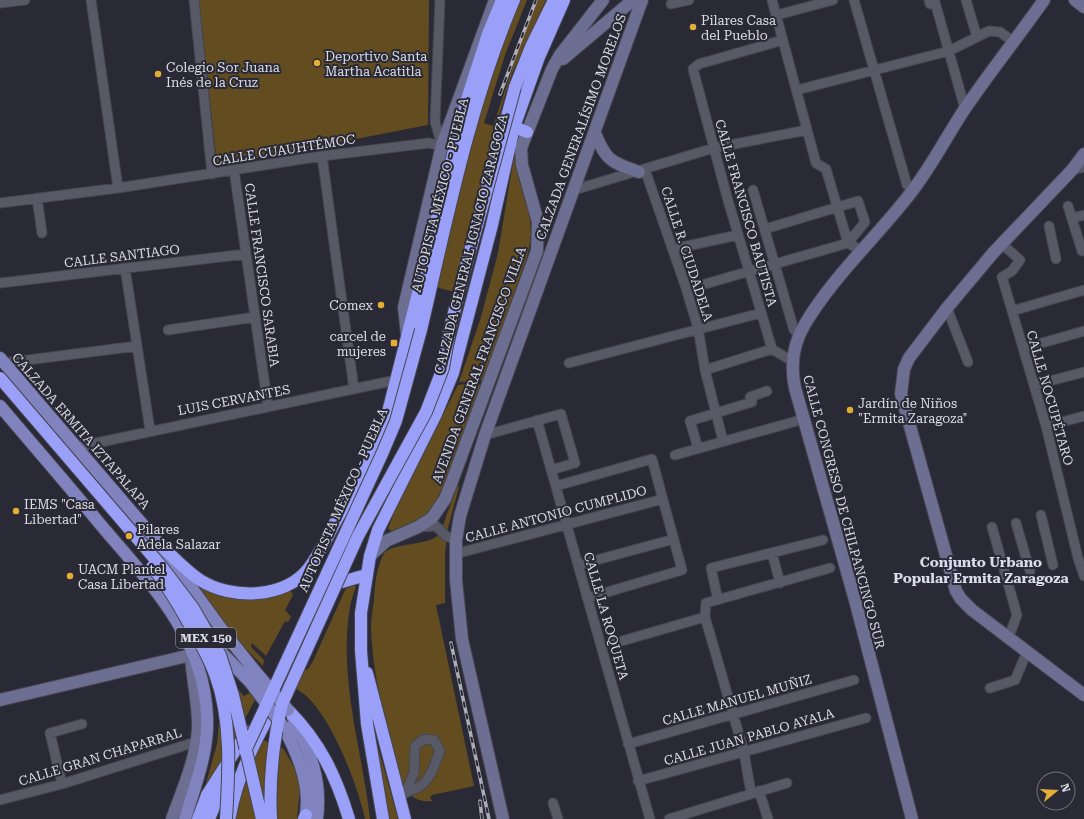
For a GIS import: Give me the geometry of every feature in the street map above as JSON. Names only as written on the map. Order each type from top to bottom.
[{"type":"highway","points":[[209,819],[218,796],[290,673],[327,582],[349,521],[357,490],[385,424],[408,341],[454,149],[472,82],[502,0]]},
{"type":"highway","name":"AUTOPISTA MÉXICO - PUEBLA","points":[[228,819],[235,782],[248,743],[396,421],[410,373],[465,146],[498,38],[514,0]]},
{"type":"highway","points":[[271,819],[272,755],[275,734],[285,707],[358,536],[426,412],[440,376],[467,262],[516,87],[531,47],[554,0]]},
{"type":"highway","name":"CALZADA GENERAL IGNACIO ZARAGOZA","points":[[383,819],[367,724],[361,651],[361,613],[370,556],[378,530],[436,414],[453,373],[492,225],[514,127],[539,57],[564,0]]},
{"type":"highway","points":[[514,127],[527,132]]},
{"type":"highway","points":[[0,378],[180,589],[208,632],[220,655],[233,695],[262,819]]},
{"type":"highway","points":[[0,390],[157,574],[177,602],[201,643],[215,675],[226,722],[229,774],[228,819]]},
{"type":"highway","points":[[228,819],[235,792],[250,754],[342,582],[359,544],[381,505],[400,487]]},
{"type":"highway","points":[[165,550],[199,580],[214,588],[228,592],[250,594],[278,589],[294,582],[309,567],[343,506],[357,490]]},
{"type":"highway","points":[[198,819],[207,795],[283,676],[349,521]]},
{"type":"highway","points":[[342,582],[366,575]]},
{"type":"highway","points":[[361,651],[403,794],[406,819]]},
{"type":"highway","points":[[285,707],[302,725],[320,749],[336,782],[349,819]]},
{"type":"main road","name":"CALZADA ERMITA IZTAPALAPA","points":[[2,360],[165,550],[254,679],[285,707]]},
{"type":"main road","points":[[0,406],[160,594],[177,621],[192,655],[205,693],[207,716],[190,783],[185,819]]},
{"type":"main road","points":[[138,570],[156,577],[164,576],[169,571],[170,567],[165,550]]},
{"type":"main road","name":"MEX 150","points":[[160,594],[237,667],[254,679],[296,750],[304,774],[308,818]]},
{"type":"main road","name":"MEX 150","points":[[285,707],[306,744],[314,766],[319,805],[308,818]]},
{"type":"street","points":[[0,3],[25,0]]},
{"type":"street","points":[[91,0],[118,188]]},
{"type":"street","points":[[194,0],[212,174]]},
{"type":"street","points":[[440,0],[435,122],[442,145]]},
{"type":"street","points":[[408,341],[404,307],[442,145],[495,0]]},
{"type":"street","name":"AVENIDA GENERAL FRANCISCO VILLA","points":[[370,556],[386,541],[418,527],[432,518],[438,511],[451,484],[537,251],[538,222],[521,155],[521,148],[552,69],[560,55],[603,0]]},
{"type":"street","points":[[552,69],[633,0]]},
{"type":"street","name":"CALZADA GENERALÍSIMO MORELOS","points":[[503,819],[462,639],[455,554],[460,516],[485,436],[642,0]]},
{"type":"street","points":[[671,4],[689,0]]},
{"type":"street","points":[[772,0],[816,163],[826,169],[848,242],[862,251]]},
{"type":"street","points":[[777,15],[832,0]]},
{"type":"street","points":[[854,0],[907,185]]},
{"type":"street","points":[[929,0],[930,4],[935,2],[965,109]]},
{"type":"street","points":[[966,0],[977,37]]},
{"type":"street","name":"CALLE CONGRESO DE CHILPANCINGO SUR","points":[[912,819],[855,600],[804,420],[793,377],[792,360],[804,324],[823,298],[913,190],[965,109],[1044,0]]},
{"type":"street","points":[[1075,0],[1084,7]]},
{"type":"street","points":[[797,90],[949,51],[989,31],[1000,32],[1014,42]]},
{"type":"street","name":"CALLE FRANCISCO BAUTISTA","points":[[772,350],[738,235],[693,68],[699,64],[783,40]]},
{"type":"street","points":[[574,190],[642,171],[714,148],[807,130]]},
{"type":"street","points":[[595,133],[604,154],[610,160],[642,171]]},
{"type":"street","name":"CALLE CUAUHTÉMOC","points":[[0,203],[118,188],[322,156],[429,143],[454,149]]},
{"type":"street","points":[[1084,154],[1072,170],[1002,244],[947,308],[909,358],[904,369],[901,394],[956,591],[961,599],[972,610],[1084,695]]},
{"type":"street","points":[[322,156],[354,389]]},
{"type":"street","points":[[1072,170],[1084,167]]},
{"type":"street","name":"CALLE FRANCISCO SARABIA","points":[[234,170],[268,407]]},
{"type":"street","name":"CALLE R. CIUDADELA","points":[[642,171],[673,249],[698,328],[705,370],[723,441]]},
{"type":"street","points":[[753,190],[794,330],[800,335]]},
{"type":"street","points":[[37,198],[42,232]]},
{"type":"street","points":[[705,284],[775,265],[848,242],[865,222],[858,201],[765,229]]},
{"type":"street","points":[[1068,206],[1082,251]]},
{"type":"street","points":[[1072,218],[1084,215]]},
{"type":"street","points":[[1049,226],[1056,259]]},
{"type":"street","points":[[673,249],[738,235]]},
{"type":"street","name":"CALLE NOCUPÉTARO","points":[[1002,244],[1020,260],[1012,271],[1002,277],[1046,426],[1078,558],[1084,576]]},
{"type":"street","name":"CALLE SANTIAGO","points":[[0,283],[246,254]]},
{"type":"street","points":[[125,268],[150,430]]},
{"type":"street","points":[[1012,311],[1084,290]]},
{"type":"street","points":[[947,308],[968,362]]},
{"type":"street","points":[[569,363],[761,312]]},
{"type":"street","points":[[168,330],[255,317]]},
{"type":"street","points":[[1024,348],[1084,331]]},
{"type":"street","points":[[2,360],[137,346]]},
{"type":"street","points":[[705,370],[772,350],[792,360]]},
{"type":"street","points":[[1034,385],[1084,372]]},
{"type":"street","name":"LUIS CERVANTES","points":[[77,447],[150,430],[396,380]]},
{"type":"street","points":[[698,448],[690,421],[752,402],[750,397],[767,391]]},
{"type":"street","points":[[485,436],[560,414],[575,464],[551,470]]},
{"type":"street","points":[[1046,426],[1084,416]]},
{"type":"street","name":"CALLE LA ROQUETA","points":[[537,420],[650,819]]},
{"type":"street","points":[[675,455],[804,420]]},
{"type":"street","points":[[556,486],[652,459],[674,538],[682,570],[587,598]]},
{"type":"street","name":"CALLE ANTONIO CUMPLIDO","points":[[455,554],[663,499]]},
{"type":"street","points":[[1041,515],[1053,565]]},
{"type":"street","points":[[1016,523],[1030,571]]},
{"type":"street","points":[[418,527],[436,526],[446,536],[456,540]]},
{"type":"street","points":[[992,527],[1017,615],[1011,632],[1007,637]]},
{"type":"street","points":[[578,565],[674,538]]},
{"type":"street","points":[[718,600],[711,568],[823,540]]},
{"type":"street","points":[[772,553],[780,583]]},
{"type":"street","points":[[768,819],[755,792],[734,714],[705,617],[706,603],[830,568]]},
{"type":"street","points":[[616,643],[705,617]]},
{"type":"street","points":[[990,688],[1015,680],[1027,652]]},
{"type":"street","points":[[0,700],[192,655]]},
{"type":"street","name":"CALLE MANUEL MUÑIZ","points":[[628,744],[854,680]]},
{"type":"street","name":"CALLE JUAN PABLO AYALA","points":[[638,781],[866,718]]},
{"type":"street","points":[[62,784],[50,733],[82,724]]},
{"type":"street","points":[[424,739],[434,740],[440,751],[427,781],[419,787],[403,794],[414,773],[415,746],[424,739]]},
{"type":"street","name":"CALLE GRAN CHAPARRAL","points":[[0,800],[62,784],[201,740]]},
{"type":"street","points":[[172,819],[190,783]]},
{"type":"street","points":[[669,819],[787,783]]},
{"type":"street","points":[[553,803],[558,819]]},
{"type":"shaded area","name":"Deportivo Santa Martha Acatitla","points":[[199,0],[429,0],[428,125],[217,166]]},
{"type":"shaded area","points":[[520,0],[527,0],[505,55],[484,123],[493,126],[518,51],[538,0],[546,0],[512,74],[504,98],[482,180],[492,183],[465,295],[425,284],[496,62]]},
{"type":"shaded area","points":[[515,150],[530,219],[531,235],[528,254],[482,383],[478,374],[481,367],[474,365],[471,371],[474,372],[477,381],[459,382],[481,317],[498,253]]},
{"type":"shaded area","points":[[475,383],[481,385],[457,454],[441,491],[433,505],[425,515],[418,520],[392,531],[388,529],[395,510],[458,385]]},
{"type":"shaded area","points":[[457,486],[459,487],[448,528],[445,553],[445,603],[436,605],[474,786],[432,795],[430,798],[433,801],[425,801],[413,797],[407,792],[404,789],[398,775],[381,703],[373,658],[371,620],[376,577],[383,555],[393,548],[426,541],[440,534]]},
{"type":"shaded area","points":[[191,579],[209,590],[290,589],[293,595],[285,610],[291,617],[288,622],[285,621],[266,656],[252,643],[251,647],[264,660],[263,666],[239,642]]},
{"type":"shaded area","points":[[356,586],[350,607],[347,634],[347,660],[352,713],[370,819],[365,819],[356,786],[329,726],[318,709],[306,696],[294,688],[301,672],[308,669],[313,661],[346,588]]},
{"type":"shaded area","points":[[181,618],[215,664],[244,696],[251,692],[256,698],[201,801],[217,744],[219,723],[218,703],[205,660],[201,659]]},
{"type":"shaded area","points":[[371,722],[398,819],[389,819]]},
{"type":"shaded area","points":[[263,740],[283,748],[297,772],[300,788],[297,819],[235,819],[240,790]]},
{"type":"railway","points":[[500,94],[536,0]]},
{"type":"railway","points":[[451,643],[489,819]]},
{"type":"railway","points":[[480,801],[482,819]]},
{"type":"place","name":"Pilares Casa del Pueblo","points":[[693,27]]},
{"type":"place","name":"Deportivo Santa Martha Acatitla","points":[[317,63]]},
{"type":"place","name":"Colegio Sor Juana Inés de la Cruz","points":[[158,74]]},
{"type":"place","name":"Comex","points":[[381,305]]},
{"type":"place","name":"carcel de mujeres","points":[[394,343]]},
{"type":"place","name":"Jardín de Niños \"Ermita Zaragoza\"","points":[[850,410]]},
{"type":"place","name":"IEMS \"Casa Libertad\"","points":[[16,511]]},
{"type":"place","name":"Pilares Adela Salazar","points":[[129,536]]},
{"type":"place","name":"UACM Plantel Casa Libertad","points":[[70,576]]},
{"type":"district","name":"Conjunto Urbano Popular Ermita Zaragoza","points":[[981,570]]}]
